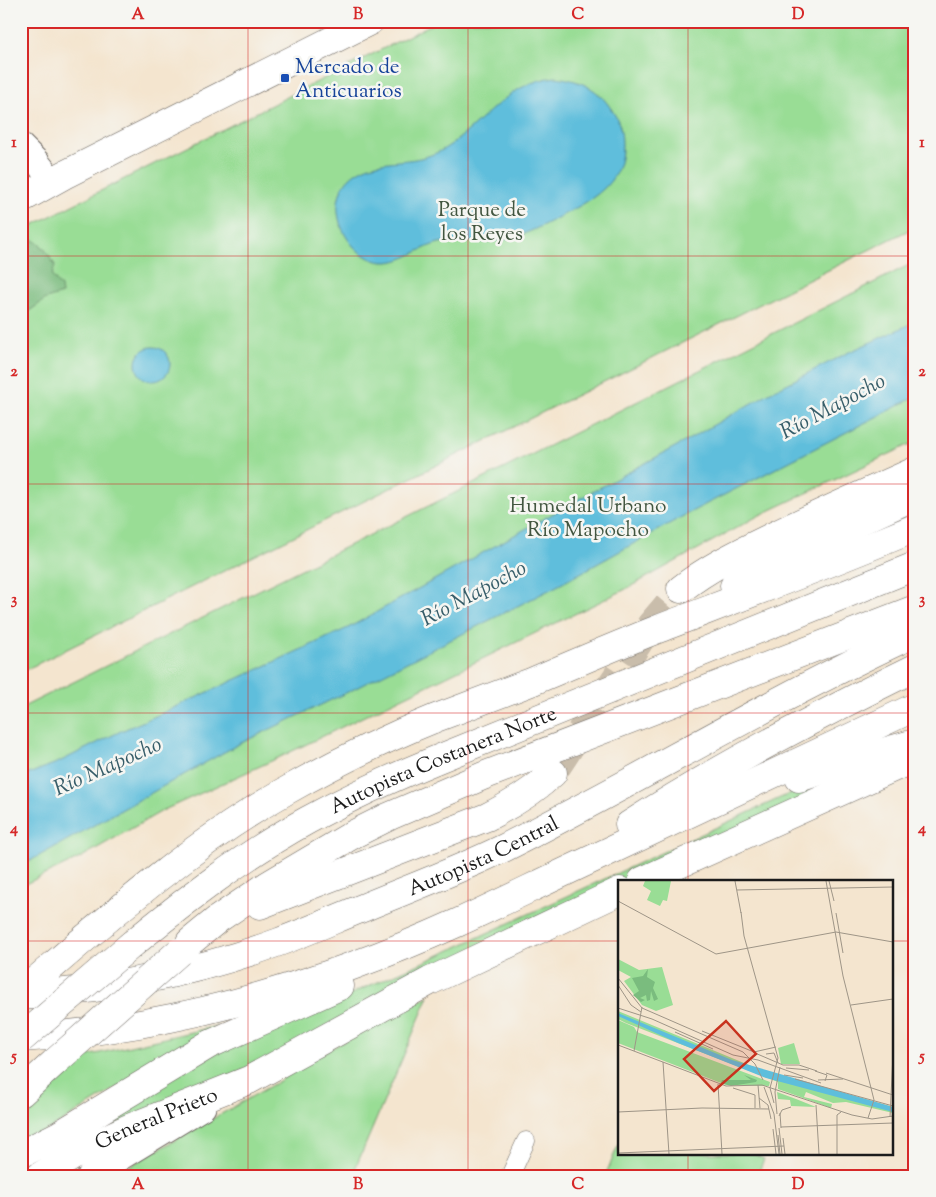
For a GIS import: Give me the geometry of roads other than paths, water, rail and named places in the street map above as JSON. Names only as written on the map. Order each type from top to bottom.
[{"type":"main road","points":[[21,200],[52,181],[370,21]]},
{"type":"main road","points":[[21,146],[52,181]]},
{"type":"main road","points":[[681,589],[699,575],[743,551],[915,471]]},
{"type":"main road","points":[[656,630],[818,540],[915,496]]},
{"type":"main road","name":"Autopista Costanera Norte","points":[[21,994],[103,922],[188,854],[283,792],[334,764],[402,732],[656,630],[810,572],[915,528]]},
{"type":"main road","name":"Autopista Costanera Norte","points":[[21,1039],[131,945],[191,897],[231,868],[308,820],[423,765],[915,566]]},
{"type":"main road","points":[[21,1093],[184,947],[218,919],[268,885],[354,834],[390,816],[484,776],[915,609]]},
{"type":"main road","name":"Autopista Central","points":[[21,994],[92,988],[175,972],[270,945],[340,917],[456,870],[501,849],[615,791],[776,702],[849,664],[915,633]]},
{"type":"main road","points":[[526,890],[724,767],[797,727],[915,668]]},
{"type":"main road","points":[[21,1154],[74,1125],[208,1045],[347,983],[456,924],[915,707]]},
{"type":"main road","points":[[684,816],[854,760],[915,743]]},
{"type":"main road","points":[[644,880],[915,758]]},
{"type":"main road","points":[[184,947],[269,901],[486,817],[514,803],[539,786],[554,770],[530,804],[512,818],[490,833],[340,917]]},
{"type":"main road","name":"General Prieto","points":[[40,1176],[90,1146],[248,1080],[430,981],[618,892]]},
{"type":"main road","points":[[21,1039],[102,1031],[154,1022],[242,1001],[295,986],[368,960],[456,924]]},
{"type":"main road","points":[[90,1176],[248,1080]]},
{"type":"street","points":[[510,1176],[526,1141]]},
{"type":"water","points":[[556,77],[576,81],[592,89],[605,100],[618,120],[622,139],[621,160],[610,182],[592,198],[541,226],[517,236],[485,242],[455,241],[439,243],[396,261],[378,261],[369,258],[358,251],[349,241],[342,229],[338,204],[340,192],[347,181],[357,172],[376,164],[417,159],[440,151],[523,87]]},
{"type":"water","name":"Río Mapocho","points":[[915,322],[915,397],[687,514],[559,585],[350,691],[237,745],[21,866],[21,777],[59,762],[121,731],[348,628],[769,393],[847,353]]},
{"type":"water","points":[[153,347],[165,352],[170,364],[165,376],[153,381],[141,376],[136,364],[141,352]]},
{"type":"tunnel","points":[[557,767],[651,624],[681,589]]},
{"type":"place","name":"Mercado de Anticuarios","points":[[285,78]]},
{"type":"park label","name":"Parque de los Reyes","points":[[482,221]]},
{"type":"park label","name":"Humedal Urbano Río Mapocho","points":[[588,517]]}]
